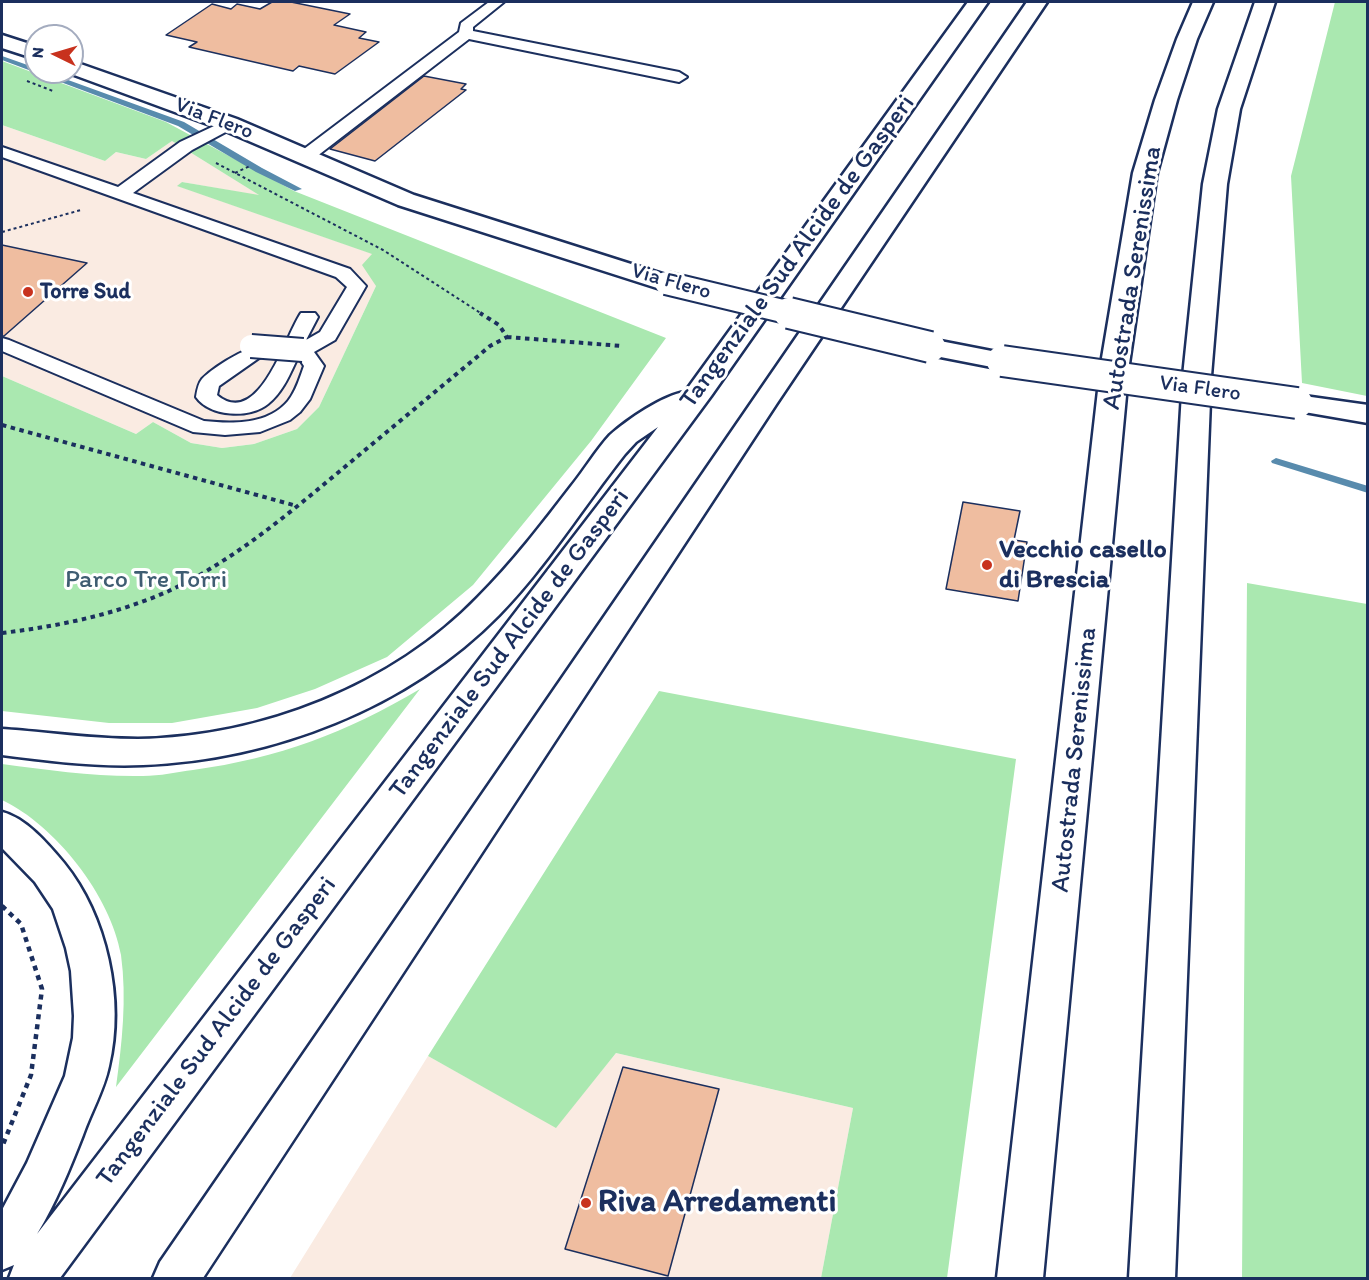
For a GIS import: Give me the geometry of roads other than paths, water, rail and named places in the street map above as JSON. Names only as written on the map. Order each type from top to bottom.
[{"type":"main road","name":"Tangenziale Sud Alcide de Gasperi","points":[[176,1278],[763,403],[1037,2]]},
{"type":"main road","name":"Autostrada Serenissima","points":[[1020,1278],[1115,364],[1145,173],[1169,89],[1203,2]]},
{"type":"main road","points":[[1152,1278],[1197,376],[1215,184],[1229,109],[1265,2]]},
{"type":"main road","name":"Tangenziale Sud Alcide de Gasperi","points":[[32,1278],[700,390],[973,8]]},
{"type":"main road","points":[[2,41],[24,49]]},
{"type":"main road","name":"Via Flero","points":[[84,71],[229,124],[406,200],[666,283],[930,347],[1002,361],[1368,414]]},
{"type":"main road","points":[[2,742],[101,751],[159,751],[194,747],[300,721],[357,698],[431,658],[488,607],[561,521],[624,437],[700,390]]},
{"type":"main road","points":[[2,825],[31,852],[61,887],[80,928],[90,964],[94,1010],[90,1060],[59,1143],[14,1232],[2,1248]]},
{"type":"lane","points":[[466,34],[466,26],[498,2]]},
{"type":"lane","points":[[306,156],[466,34],[679,77]]},
{"type":"lane","points":[[120,194],[186,146],[229,124]]},
{"type":"lane","points":[[2,152],[343,273],[357,286],[328,336],[303,350],[261,347],[210,383],[206,397],[216,406],[237,408],[259,402],[272,389],[308,317]]},
{"type":"lane","points":[[2,344],[200,427],[235,431],[261,427],[295,407],[314,366],[303,350]]},
{"type":"waterway","points":[[2,58],[24,66]]},
{"type":"waterway","points":[[72,84],[181,124],[259,170],[298,189]]},
{"type":"waterway","points":[[1276,461],[1368,490]]},
{"type":"place","name":"Torre Sud","points":[[28,292]]},
{"type":"place","name":"Vecchio casello di Brescia","points":[[987,565]]},
{"type":"place","name":"Riva Arredamenti","points":[[586,1203]]},
{"type":"park label","name":"Parco Tre Torri","points":[[146,580]]}]
